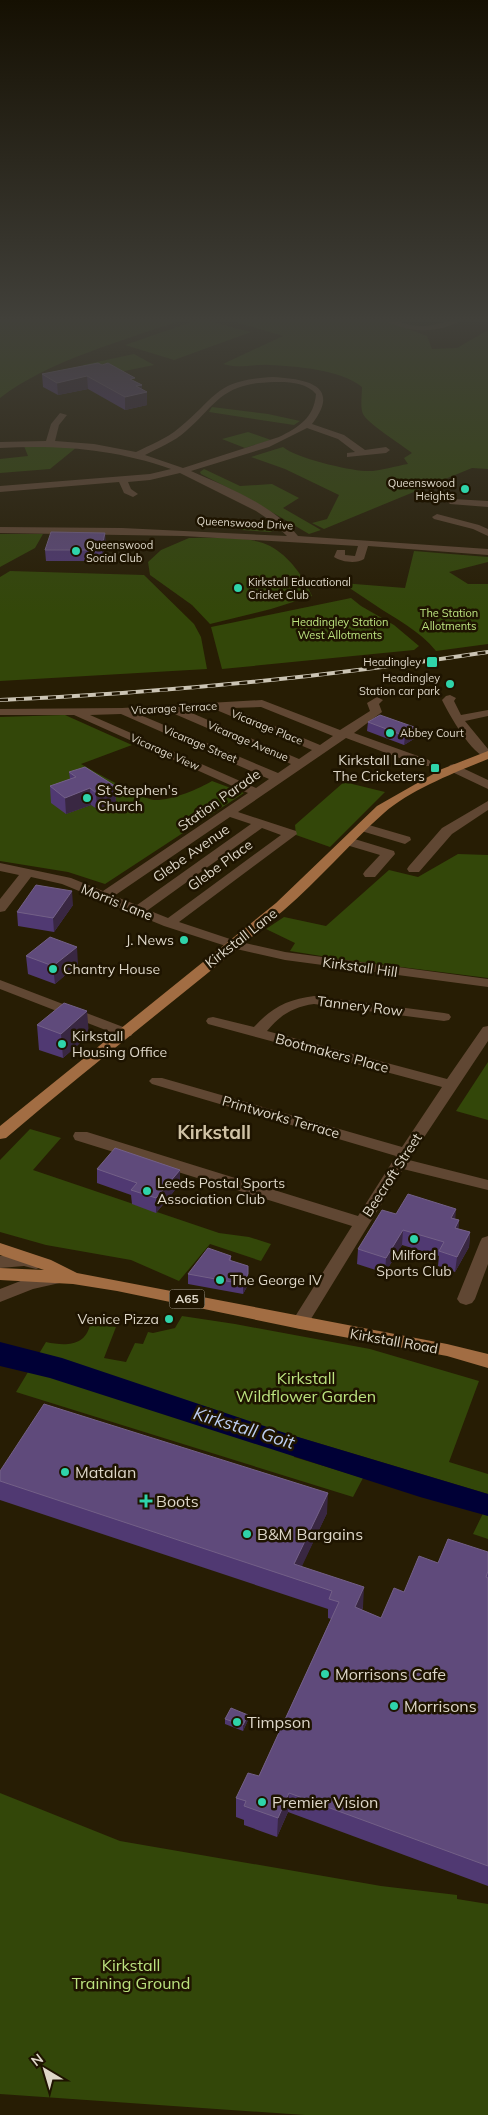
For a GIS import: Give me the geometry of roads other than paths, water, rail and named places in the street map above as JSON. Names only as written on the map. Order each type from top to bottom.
[{"type":"main road","name":"Kirkstall Lane","points":[[0,1134],[59,1084],[281,906],[381,809],[454,768],[487,755]]},
{"type":"main road","name":"A65","points":[[0,1249],[46,1264],[66,1278]]},
{"type":"main road","name":"A65","points":[[1,1273],[66,1278],[170,1296],[300,1323]]},
{"type":"main road","name":"Kirkstall Road","points":[[300,1323],[447,1350],[488,1361]]},
{"type":"street","points":[[50,443],[55,424],[61,418]]},
{"type":"street","points":[[139,454],[171,438],[193,418]]},
{"type":"street","points":[[0,489],[26,485],[162,476],[265,445],[307,425],[312,418]]},
{"type":"street","points":[[307,425],[341,438],[363,453]]},
{"type":"street","points":[[0,445],[50,443],[101,446],[139,454],[182,471],[252,505],[283,526],[294,538]]},
{"type":"street","points":[[350,455],[386,450]]},
{"type":"street","points":[[123,480],[127,491],[132,494]]},
{"type":"street","points":[[453,502],[488,504]]},
{"type":"street","points":[[437,517],[476,527],[488,533]]},
{"type":"street","name":"Queenswood Drive","points":[[0,530],[114,530],[294,538],[488,552]]},
{"type":"street","points":[[359,559],[364,543]]},
{"type":"street","points":[[341,552],[339,557],[372,560]]},
{"type":"street","points":[[450,698],[448,700],[450,706],[460,719],[474,744],[487,755]]},
{"type":"street","name":"Station Parade","points":[[105,896],[376,712],[373,703],[377,700]]},
{"type":"street","name":"Vicarage Terrace","points":[[0,712],[122,711],[262,703],[425,763]]},
{"type":"street","name":"Vicarage Place","points":[[214,705],[320,749]]},
{"type":"street","name":"Vicarage Avenue","points":[[170,708],[299,763]]},
{"type":"street","name":"Vicarage Street","points":[[122,711],[278,778]]},
{"type":"street","name":"Vicarage View","points":[[74,712],[256,792]]},
{"type":"street","points":[[460,719],[488,713]]},
{"type":"street","points":[[454,768],[488,785]]},
{"type":"street","points":[[414,869],[447,831],[488,805]]},
{"type":"street","points":[[227,812],[262,823]]},
{"type":"street","name":"Glebe Place","points":[[169,923],[291,834],[262,823]]},
{"type":"street","name":"Glebe Avenue","points":[[138,910],[262,823]]},
{"type":"street","points":[[362,827],[405,840]]},
{"type":"street","points":[[348,841],[389,854],[370,874]]},
{"type":"street","name":"Morris Lane","points":[[0,867],[25,877],[66,881],[169,923],[232,944]]},
{"type":"street","points":[[0,908],[25,877]]},
{"type":"street","name":"Kirkstall Hill","points":[[232,944],[285,956],[488,983]]},
{"type":"street","points":[[0,984],[126,1032]]},
{"type":"street","name":"Tannery Row","points":[[257,1033],[283,1007],[304,1000],[444,1017]]},
{"type":"street","name":"Bootmakers Place","points":[[213,1021],[451,1085]]},
{"type":"street","name":"Beecroft Street","points":[[300,1323],[360,1223],[488,1030]]},
{"type":"street","name":"Printworks Terrace","points":[[157,1081],[488,1185]]},
{"type":"street","points":[[81,1136],[360,1223]]},
{"type":"street","points":[[466,1299],[488,1242]]},
{"type":"street","points":[[1,1273],[24,1260],[46,1264]]},
{"type":"street","points":[[0,1296],[29,1284],[66,1278]]},
{"type":"water","name":"Kirkstall Goit","points":[[0,1342],[62,1358],[288,1434],[488,1494],[488,1516],[420,1497],[50,1378],[0,1366]]},
{"type":"railway","points":[[0,700],[123,693],[245,683],[488,652]]},
{"type":"place","name":"Queenswood Heights","points":[[465,489]]},
{"type":"place","name":"Queenswood Social Club","points":[[76,551]]},
{"type":"place","name":"Kirkstall Educational Cricket Club","points":[[238,588]]},
{"type":"place","name":"Headingley","points":[[432,662]]},
{"type":"place","name":"Headingley Station car park","points":[[450,684]]},
{"type":"place","name":"Abbey Court","points":[[390,733]]},
{"type":"place","name":"Kirkstall Lane The Cricketers","points":[[435,768]]},
{"type":"place","name":"St Stephen's Church","points":[[87,798]]},
{"type":"place","name":"J. News","points":[[184,940]]},
{"type":"place","name":"Chantry House","points":[[53,969]]},
{"type":"place","name":"Kirkstall Housing Office","points":[[62,1044]]},
{"type":"place","name":"Leeds Postal Sports Association Club","points":[[147,1191]]},
{"type":"place","name":"Milford Sports Club","points":[[414,1239]]},
{"type":"place","name":"The George IV","points":[[220,1280]]},
{"type":"place","name":"Venice Pizza","points":[[169,1319]]},
{"type":"place","name":"Matalan","points":[[65,1472]]},
{"type":"place","name":"Boots","points":[[146,1501]]},
{"type":"place","name":"B&M Bargains","points":[[247,1534]]},
{"type":"place","name":"Morrisons Cafe","points":[[325,1674]]},
{"type":"place","name":"Morrisons","points":[[394,1706]]},
{"type":"place","name":"Timpson","points":[[237,1722]]},
{"type":"place","name":"Premier Vision","points":[[262,1802]]},
{"type":"district","name":"Kirkstall","points":[[214,1132]]},
{"type":"park label","name":"The Station Allotments","points":[[449,619]]},
{"type":"park label","name":"Headingley Station West Allotments","points":[[340,628]]},
{"type":"park label","name":"Kirkstall Wildflower Garden","points":[[306,1387]]},
{"type":"park label","name":"Kirkstall Training Ground","points":[[131,1974]]}]
